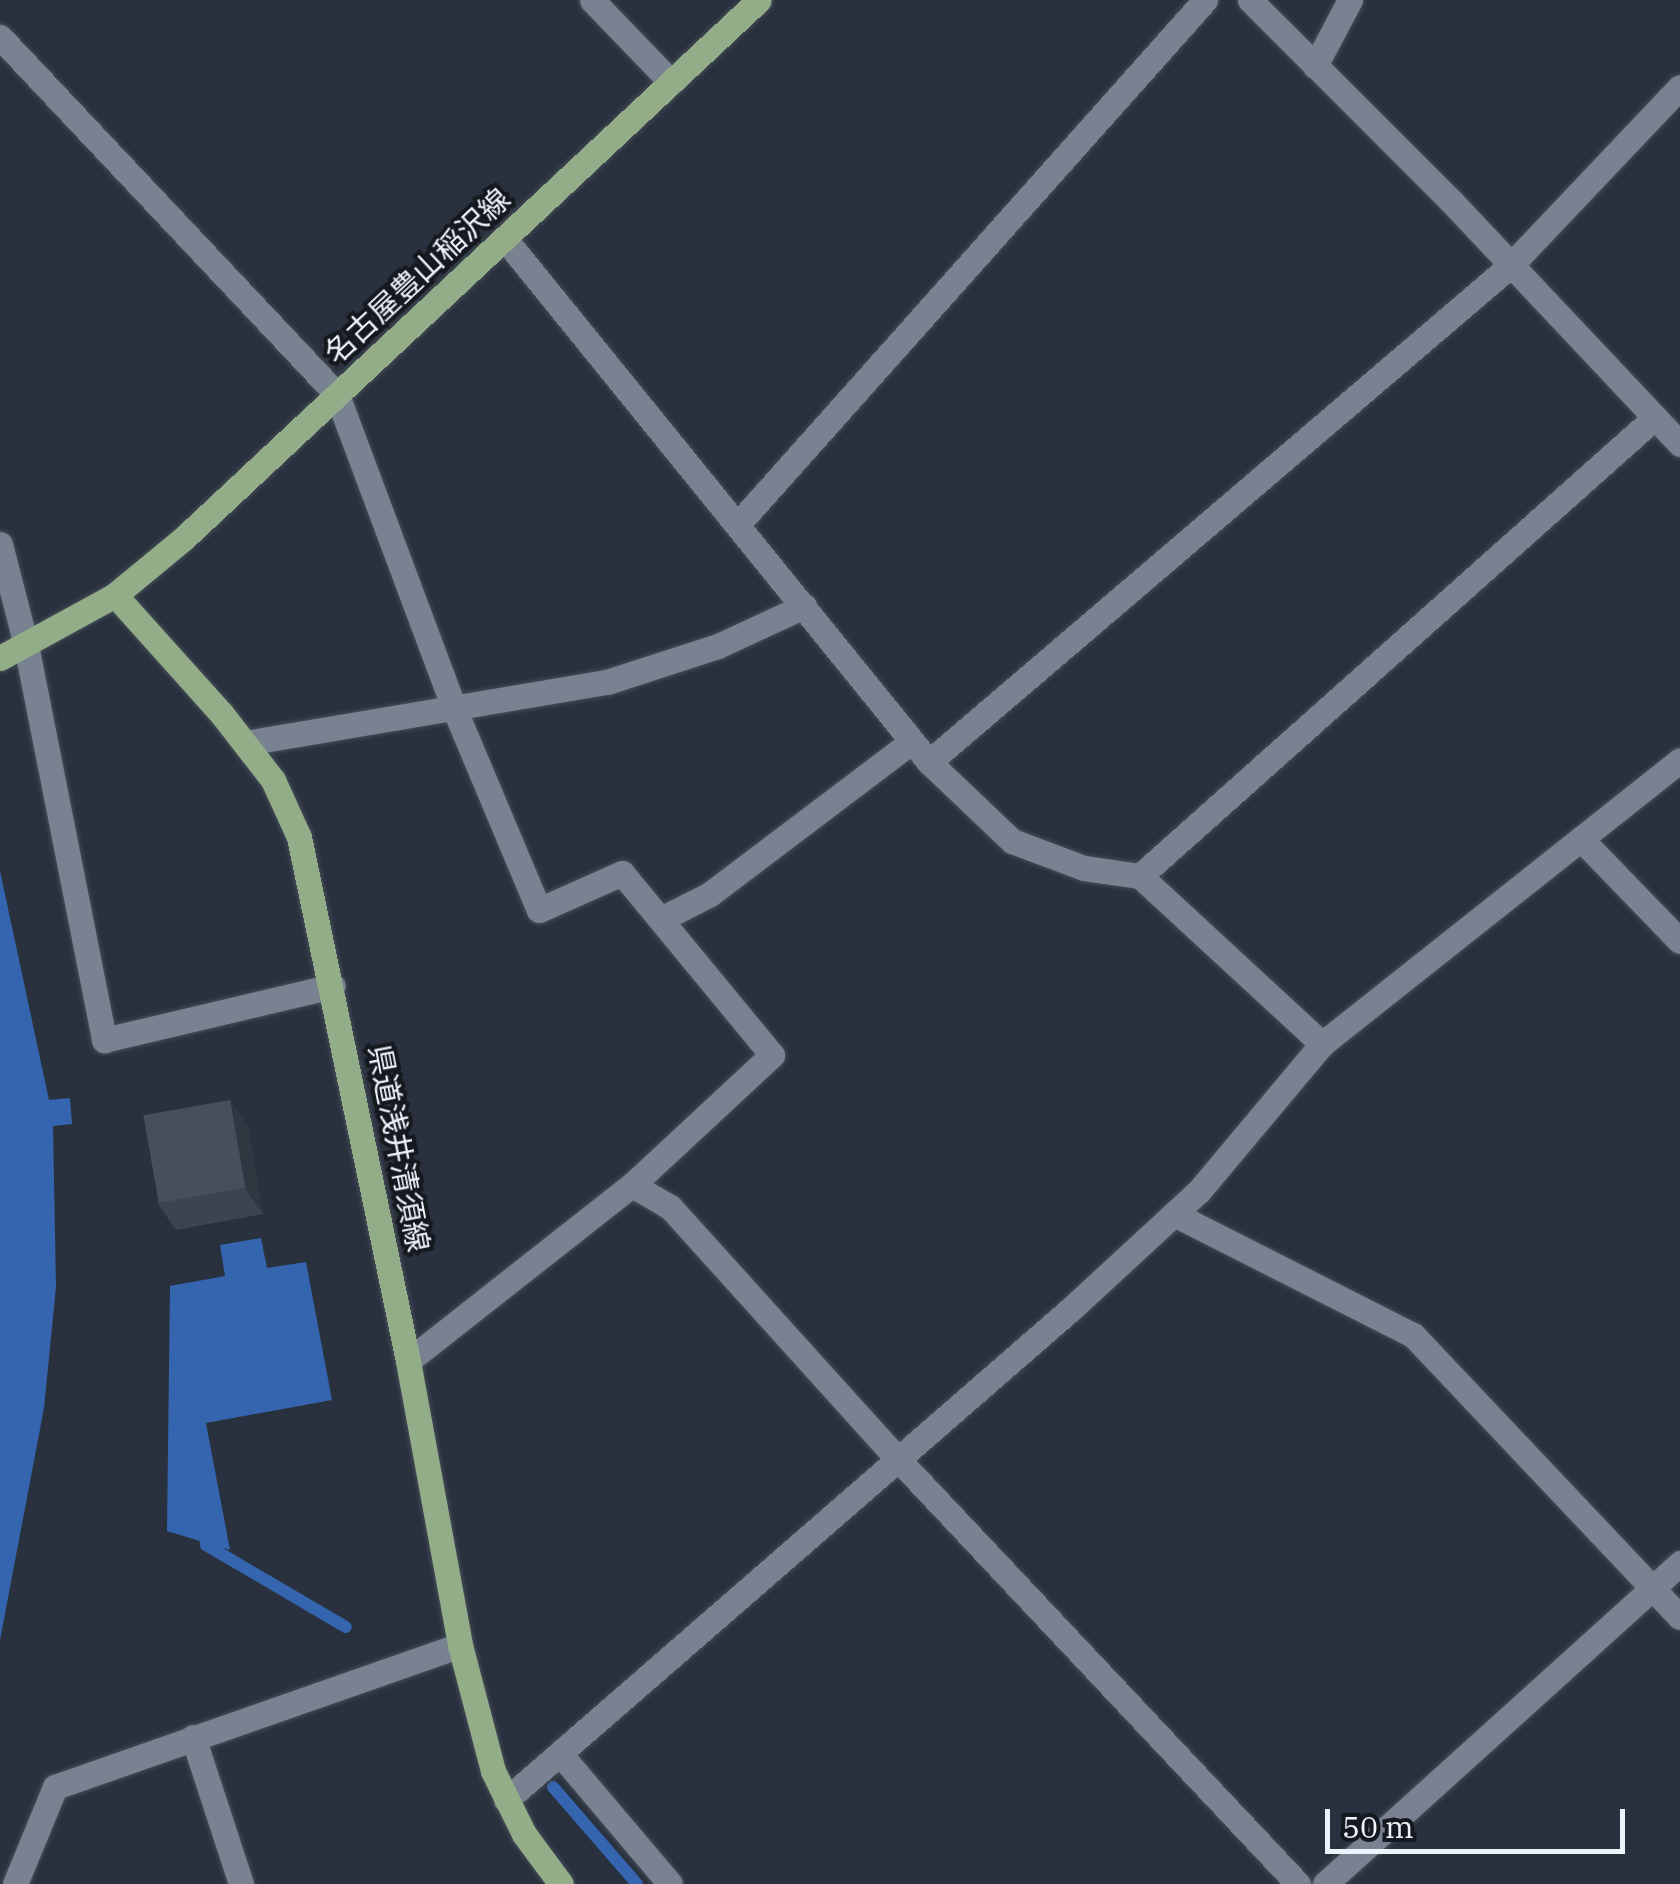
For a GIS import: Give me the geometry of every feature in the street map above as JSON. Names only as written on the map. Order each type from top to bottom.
[{"type":"main road","name":"名古屋豊山稲沢線","points":[[115,595],[184,538],[759,0]]},
{"type":"main road","points":[[10,653],[115,595]]},
{"type":"main road","name":"県道浅井清須線","points":[[115,595],[274,780],[299,837],[334,986],[460,1646],[493,1771],[524,1834],[561,1884]]},
{"type":"street","points":[[592,0],[671,82]]},
{"type":"street","points":[[738,524],[1205,0]]},
{"type":"street","points":[[1250,0],[1511,265],[1680,444]]},
{"type":"street","points":[[1315,66],[1350,0]]},
{"type":"street","points":[[0,38],[337,395],[454,708],[539,910],[622,873],[772,1055],[632,1185],[408,1361]]},
{"type":"street","points":[[929,762],[1511,265],[1680,87]]},
{"type":"street","points":[[505,239],[929,762],[1012,841],[1084,868],[1140,876],[1322,1044]]},
{"type":"street","points":[[1140,876],[1654,418]]},
{"type":"street","points":[[0,544],[10,653],[104,1040],[334,986]]},
{"type":"street","points":[[244,743],[606,682],[718,646],[804,606]]},
{"type":"street","points":[[661,919],[710,894],[912,741]]},
{"type":"street","points":[[506,1800],[562,1756],[1072,1308],[1199,1191],[1322,1044],[1680,760]]},
{"type":"street","points":[[1580,839],[1680,941]]},
{"type":"street","points":[[632,1185],[670,1207],[897,1458],[1298,1884]]},
{"type":"street","points":[[1174,1214],[1413,1335],[1680,1617]]},
{"type":"street","points":[[1325,1884],[1680,1563]]},
{"type":"street","points":[[15,1884],[54,1787],[460,1646]]},
{"type":"street","points":[[193,1737],[241,1884]]},
{"type":"street","points":[[562,1756],[670,1884]]},
{"type":"water","points":[[0,871],[49,1100],[70,1098],[72,1124],[53,1126],[56,1287],[44,1408],[0,1640]]},
{"type":"water","points":[[261,1238],[267,1268],[306,1262],[332,1400],[206,1423],[230,1550],[167,1531],[170,1286],[225,1276],[220,1245]]},
{"type":"building","points":[[230,1100],[245,1188],[159,1203],[143,1115]]},
{"type":"waterway","points":[[204,1525],[206,1545],[346,1627]]},
{"type":"waterway","points":[[553,1787],[637,1884]]}]
